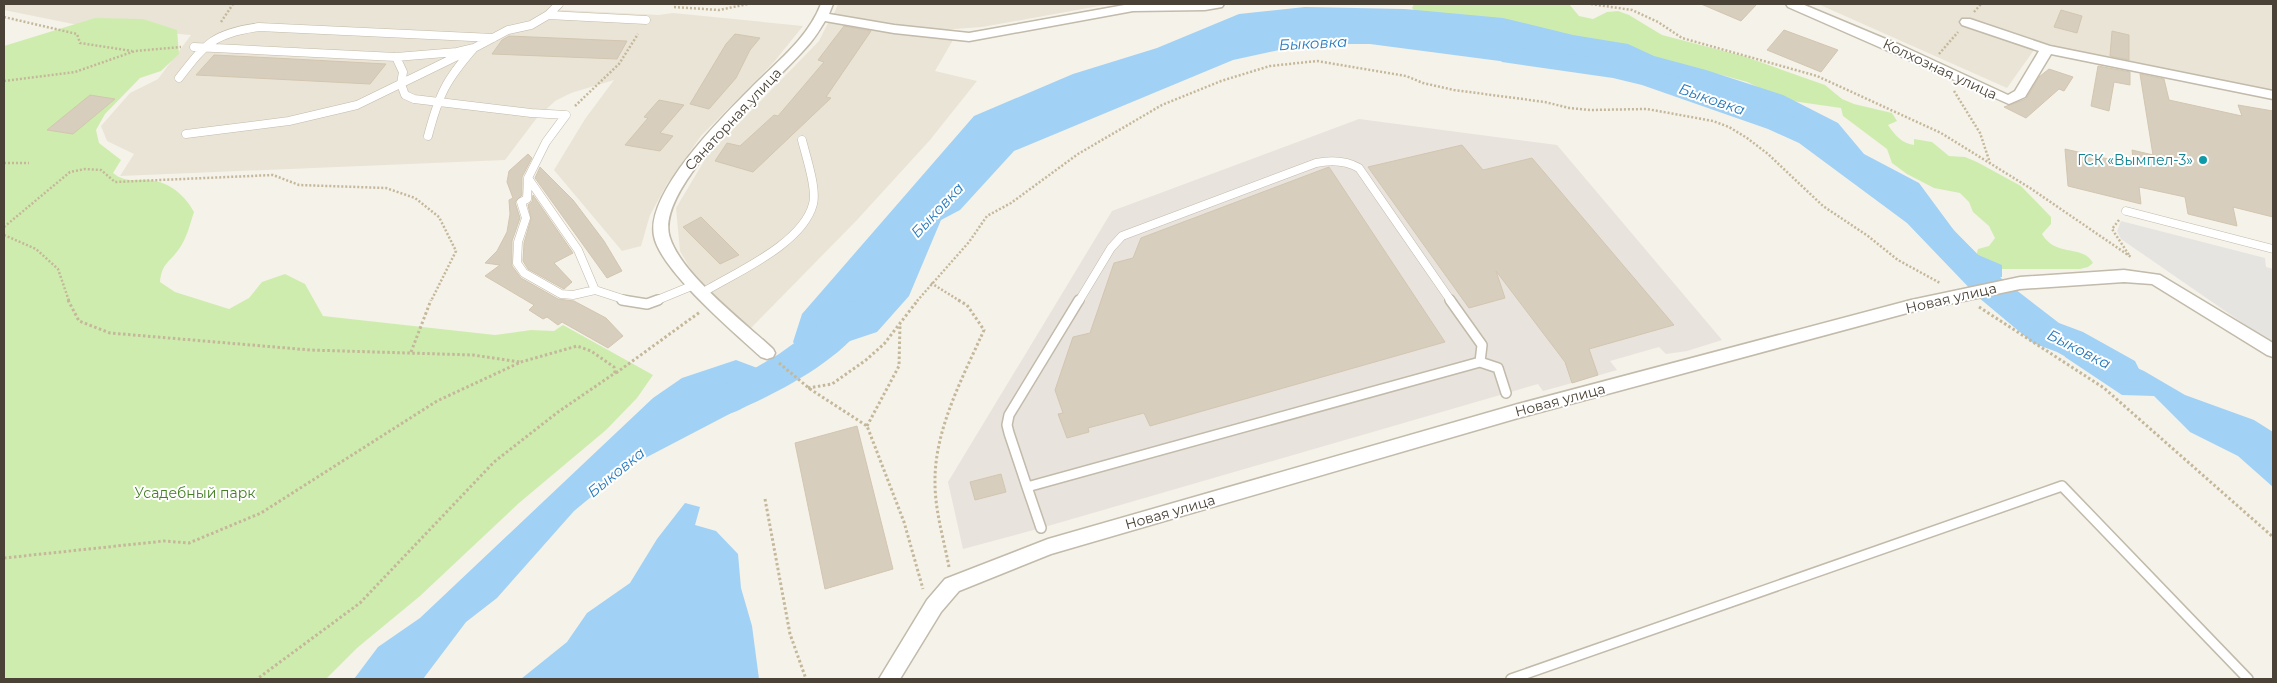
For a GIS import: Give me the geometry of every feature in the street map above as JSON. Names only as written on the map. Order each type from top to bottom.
[{"type":"street","points":[[825,10],[894,29],[969,37],[992,31],[1133,7],[1205,6],[1218,4]]},
{"type":"street","name":"Колхозная улица","points":[[1792,4],[1863,33],[2009,100],[2020,94],[2047,49]]},
{"type":"street","name":"Санаторная улица","points":[[767,353],[683,271],[661,237],[660,219],[666,202],[687,166],[798,48],[825,10]]},
{"type":"street","points":[[1966,22],[2047,49],[2273,95]]},
{"type":"street","name":"Новая улица","points":[[952,585],[1048,548],[1499,417],[1911,306],[2020,283],[2124,276],[2155,278],[2273,351]]},
{"type":"street","points":[[889,679],[930,613],[952,585]]},
{"type":"lane","points":[[186,134],[289,121],[357,105],[496,38],[508,30],[531,24],[548,15],[559,4]]},
{"type":"lane","points":[[548,15],[646,20]]},
{"type":"lane","points":[[179,78],[215,36],[236,29],[259,27],[496,38]]},
{"type":"lane","points":[[194,47],[396,57],[456,52],[474,48]]},
{"type":"lane","points":[[428,136],[434,121],[437,101],[452,73],[474,48]]},
{"type":"lane","points":[[396,57],[403,72],[402,84],[405,95],[414,99],[532,113],[566,115]]},
{"type":"lane","points":[[566,115],[546,142],[528,178],[527,199],[522,202],[526,218],[518,242],[517,263],[524,273],[561,294],[574,295],[594,290],[618,299],[647,304],[705,292],[766,255],[790,237],[805,219],[814,203],[802,140]]},
{"type":"lane","points":[[1041,528],[1007,425],[1009,415],[1117,239],[1133,232],[1316,163],[1350,162],[1359,168],[1477,337],[1482,345],[1480,362]]},
{"type":"lane","points":[[528,178],[578,250],[594,290]]},
{"type":"lane","points":[[2126,211],[2273,249]]},
{"type":"lane","points":[[1027,487],[1480,362],[1498,368],[1506,393]]},
{"type":"lane","points":[[1511,679],[2062,486],[2248,679]]},
{"type":"path","points":[[674,7],[719,10],[748,4]]},
{"type":"path","points":[[1591,4],[1632,10],[1658,22],[1682,38],[1817,76],[1941,133],[2030,188],[2131,257],[2155,278]]},
{"type":"path","points":[[4,17],[77,34],[80,43],[135,51],[194,47]]},
{"type":"path","points":[[566,115],[619,64],[646,20]]},
{"type":"path","points":[[4,81],[75,72],[135,51]]},
{"type":"path","points":[[808,388],[832,384],[846,376],[884,344],[931,282],[968,242],[987,216],[1011,203],[1078,154],[1162,105],[1222,81],[1270,66],[1317,62],[1386,72],[1406,76],[1423,84],[1469,92],[1590,110],[1647,109],[1696,117],[1721,124],[1747,138],[1768,154],[1823,206],[1868,236],[1898,260],[1968,293],[2104,388],[2273,537]]},
{"type":"path","points":[[1956,77],[1950,80],[1952,88],[1980,133],[1990,163]]},
{"type":"path","points":[[4,163],[29,163]]},
{"type":"path","points":[[4,227],[70,172],[85,170],[101,170],[115,182],[273,175],[299,185],[386,188],[415,198],[439,217],[456,251],[426,312],[411,352]]},
{"type":"path","points":[[2126,211],[2112,229],[2131,257]]},
{"type":"path","points":[[4,235],[36,248],[58,270],[66,296],[79,321],[110,333],[310,350],[474,355],[521,362]]},
{"type":"path","points":[[931,282],[967,305],[984,330],[967,368],[939,446],[935,482],[952,585]]},
{"type":"path","points":[[257,679],[360,603],[494,462],[558,412],[615,373],[705,292]]},
{"type":"path","points":[[867,426],[899,366],[900,324]]},
{"type":"path","points":[[4,558],[164,541],[189,543],[261,513],[438,401],[521,362],[577,346],[591,351],[614,367],[615,373]]},
{"type":"path","points":[[794,376],[808,388],[867,426],[904,522],[930,613]]},
{"type":"path","points":[[765,499],[790,634],[806,679]]},
{"type":"shaded area","points":[[4,4],[525,4],[552,5],[561,10],[659,15],[673,13],[803,26],[774,62],[701,136],[667,184],[650,215],[641,246],[622,251],[554,170],[585,119],[614,80],[571,93],[555,101],[536,119],[505,160],[120,176],[134,154],[107,141],[101,126],[130,93],[158,79],[191,35],[83,26],[4,10]]},
{"type":"shaded area","points":[[838,4],[1110,4],[982,27],[941,30],[867,22],[833,16]]},
{"type":"shaded area","points":[[1818,4],[2273,4],[2273,92],[2039,43],[2007,88]]},
{"type":"shaded area","points":[[829,21],[953,40],[935,71],[977,81],[930,140],[856,221],[749,330],[707,290],[691,270],[680,251],[676,208],[707,156],[819,41]]},
{"type":"shaded area","points":[[1359,119],[1557,145],[1722,340],[1687,351],[1666,354],[1659,347],[1610,361],[1617,370],[1543,391],[1538,384],[963,549],[948,482],[1112,211]]},
{"type":"shaded area","points":[[2121,221],[2265,258],[2266,267],[2273,269],[2273,344],[2121,239],[2117,231]]},
{"type":"green space","points":[[1414,4],[1569,4],[1579,16],[1593,19],[1607,12],[1618,11],[1629,15],[1662,35],[1743,56],[1825,85],[1842,99],[1854,104],[1892,113],[1897,121],[1888,125],[1905,142],[1914,145],[1914,139],[1932,142],[1949,156],[1965,157],[1977,162],[2021,186],[2051,217],[2051,224],[2042,234],[2048,241],[2062,249],[2083,254],[2089,257],[2093,263],[2088,267],[2080,269],[1995,269],[1976,256],[1978,249],[1989,246],[1995,238],[1989,226],[1973,212],[1969,202],[1960,193],[1934,188],[1907,174],[1892,163],[1887,149],[1843,116],[1841,108],[1785,100],[1747,82],[1722,75],[1416,12],[1412,8]]},
{"type":"green space","name":"Усадебный парк","points":[[95,18],[143,19],[177,30],[179,54],[161,71],[140,78],[105,114],[96,130],[99,143],[121,160],[113,173],[124,179],[149,180],[167,185],[183,196],[194,212],[184,240],[164,267],[161,276],[160,282],[175,292],[229,309],[249,298],[262,282],[285,274],[305,284],[323,316],[495,335],[531,330],[554,331],[563,325],[653,375],[637,398],[606,430],[519,503],[420,596],[357,648],[326,679],[4,679],[4,46]]},
{"type":"water","points":[[1305,7],[1405,9],[1503,18],[1573,35],[1628,44],[1654,56],[1706,70],[1783,95],[1838,123],[1864,154],[1919,183],[1964,244],[1976,254],[2002,265],[2002,277],[1988,278],[1978,273],[1927,211],[1880,176],[1779,116],[1629,65],[1589,61],[1515,63],[1370,44],[1307,44],[1233,60],[1014,151],[960,210],[941,220],[909,296],[877,332],[841,344],[800,350],[793,342],[802,314],[974,116],[1073,74],[1157,48],[1239,14]]},
{"type":"water","points":[[2063,345],[2094,349],[2144,371],[2185,395],[2254,420],[2273,432],[2273,487],[2238,456],[2190,432],[2154,396],[2122,395],[2065,357]]},
{"type":"water","points":[[736,360],[760,369],[768,383],[762,397],[626,468],[574,511],[497,598],[466,622],[423,679],[354,679],[378,647],[420,618],[653,398],[682,378]]},
{"type":"water","points":[[685,503],[700,507],[695,525],[716,531],[738,554],[741,588],[752,626],[759,679],[521,679],[567,642],[587,613],[630,583],[657,539]]},
{"type":"building","points":[[1701,4],[1757,4],[1741,21]]},
{"type":"building","points":[[2061,10],[2082,16],[2077,33],[2054,27]]},
{"type":"building","points":[[844,26],[871,31],[826,97],[831,98],[753,172],[715,161],[727,143],[740,146],[774,115],[778,116],[824,62],[818,60]]},
{"type":"building","points":[[1784,30],[1838,50],[1821,72],[1767,50]]},
{"type":"building","points":[[2112,31],[2129,35],[2129,60],[2110,56]]},
{"type":"building","points":[[735,34],[760,38],[750,50],[736,78],[709,109],[690,104],[726,44]]},
{"type":"building","points":[[509,36],[627,41],[617,59],[492,54],[502,40]]},
{"type":"building","points":[[214,55],[386,64],[370,84],[196,75]]},
{"type":"building","points":[[2098,66],[2130,72],[2130,85],[2114,82],[2109,111],[2091,106]]},
{"type":"building","points":[[2049,69],[2073,77],[2064,91],[2059,89],[2026,118],[2004,107],[2026,99],[2039,77]]},
{"type":"building","name":"ГСК «Вымпел-3»","points":[[2140,74],[2164,79],[2169,100],[2242,116],[2238,105],[2273,111],[2273,217],[2233,207],[2237,226],[2188,214],[2185,197],[2139,187],[2141,204],[2068,186],[2065,149],[2134,165],[2132,150],[2153,155]]},
{"type":"building","points":[[90,95],[115,99],[73,134],[47,130]]},
{"type":"building","points":[[659,100],[684,105],[660,133],[673,136],[660,151],[625,145],[648,118],[644,117]]},
{"type":"building","points":[[1462,145],[1483,170],[1532,158],[1674,325],[1589,349],[1598,375],[1572,383],[1565,362],[1496,271],[1505,298],[1469,308],[1368,167]]},
{"type":"building","points":[[528,154],[532,158],[522,177],[522,195],[515,202],[520,218],[512,241],[512,266],[521,278],[558,299],[574,301],[606,318],[623,336],[608,348],[562,322],[558,325],[547,317],[543,319],[529,310],[534,305],[485,276],[500,265],[485,263],[497,251],[507,232],[510,214],[509,200],[513,198],[507,182],[509,171]]},
{"type":"building","points":[[540,167],[573,200],[604,241],[622,271],[607,278],[535,178]]},
{"type":"building","points":[[1329,167],[1445,342],[1150,426],[1144,413],[1088,428],[1089,432],[1067,438],[1058,414],[1063,413],[1055,390],[1073,337],[1090,333],[1114,263],[1133,258],[1141,238]]},
{"type":"building","points":[[533,195],[573,253],[554,263],[572,282],[564,289],[528,269],[523,261],[524,243],[531,219],[528,205],[532,202]]},
{"type":"building","points":[[701,217],[739,255],[720,264],[683,227]]},
{"type":"building","points":[[857,426],[893,569],[825,589],[795,443]]},
{"type":"building","points":[[1001,474],[1006,492],[975,500],[970,482]]},
{"type":"waterway","name":"Быковка","points":[[1512,56],[1613,69],[1651,78],[1779,122],[1810,136],[1919,215],[1990,288],[2046,333],[2070,342],[2122,371]]},
{"type":"waterway","name":"Быковка","points":[[722,401],[775,375],[809,353],[853,314]]},
{"type":"place","name":"ГСК «Вымпел-3»","points":[[2203,160]]}]
